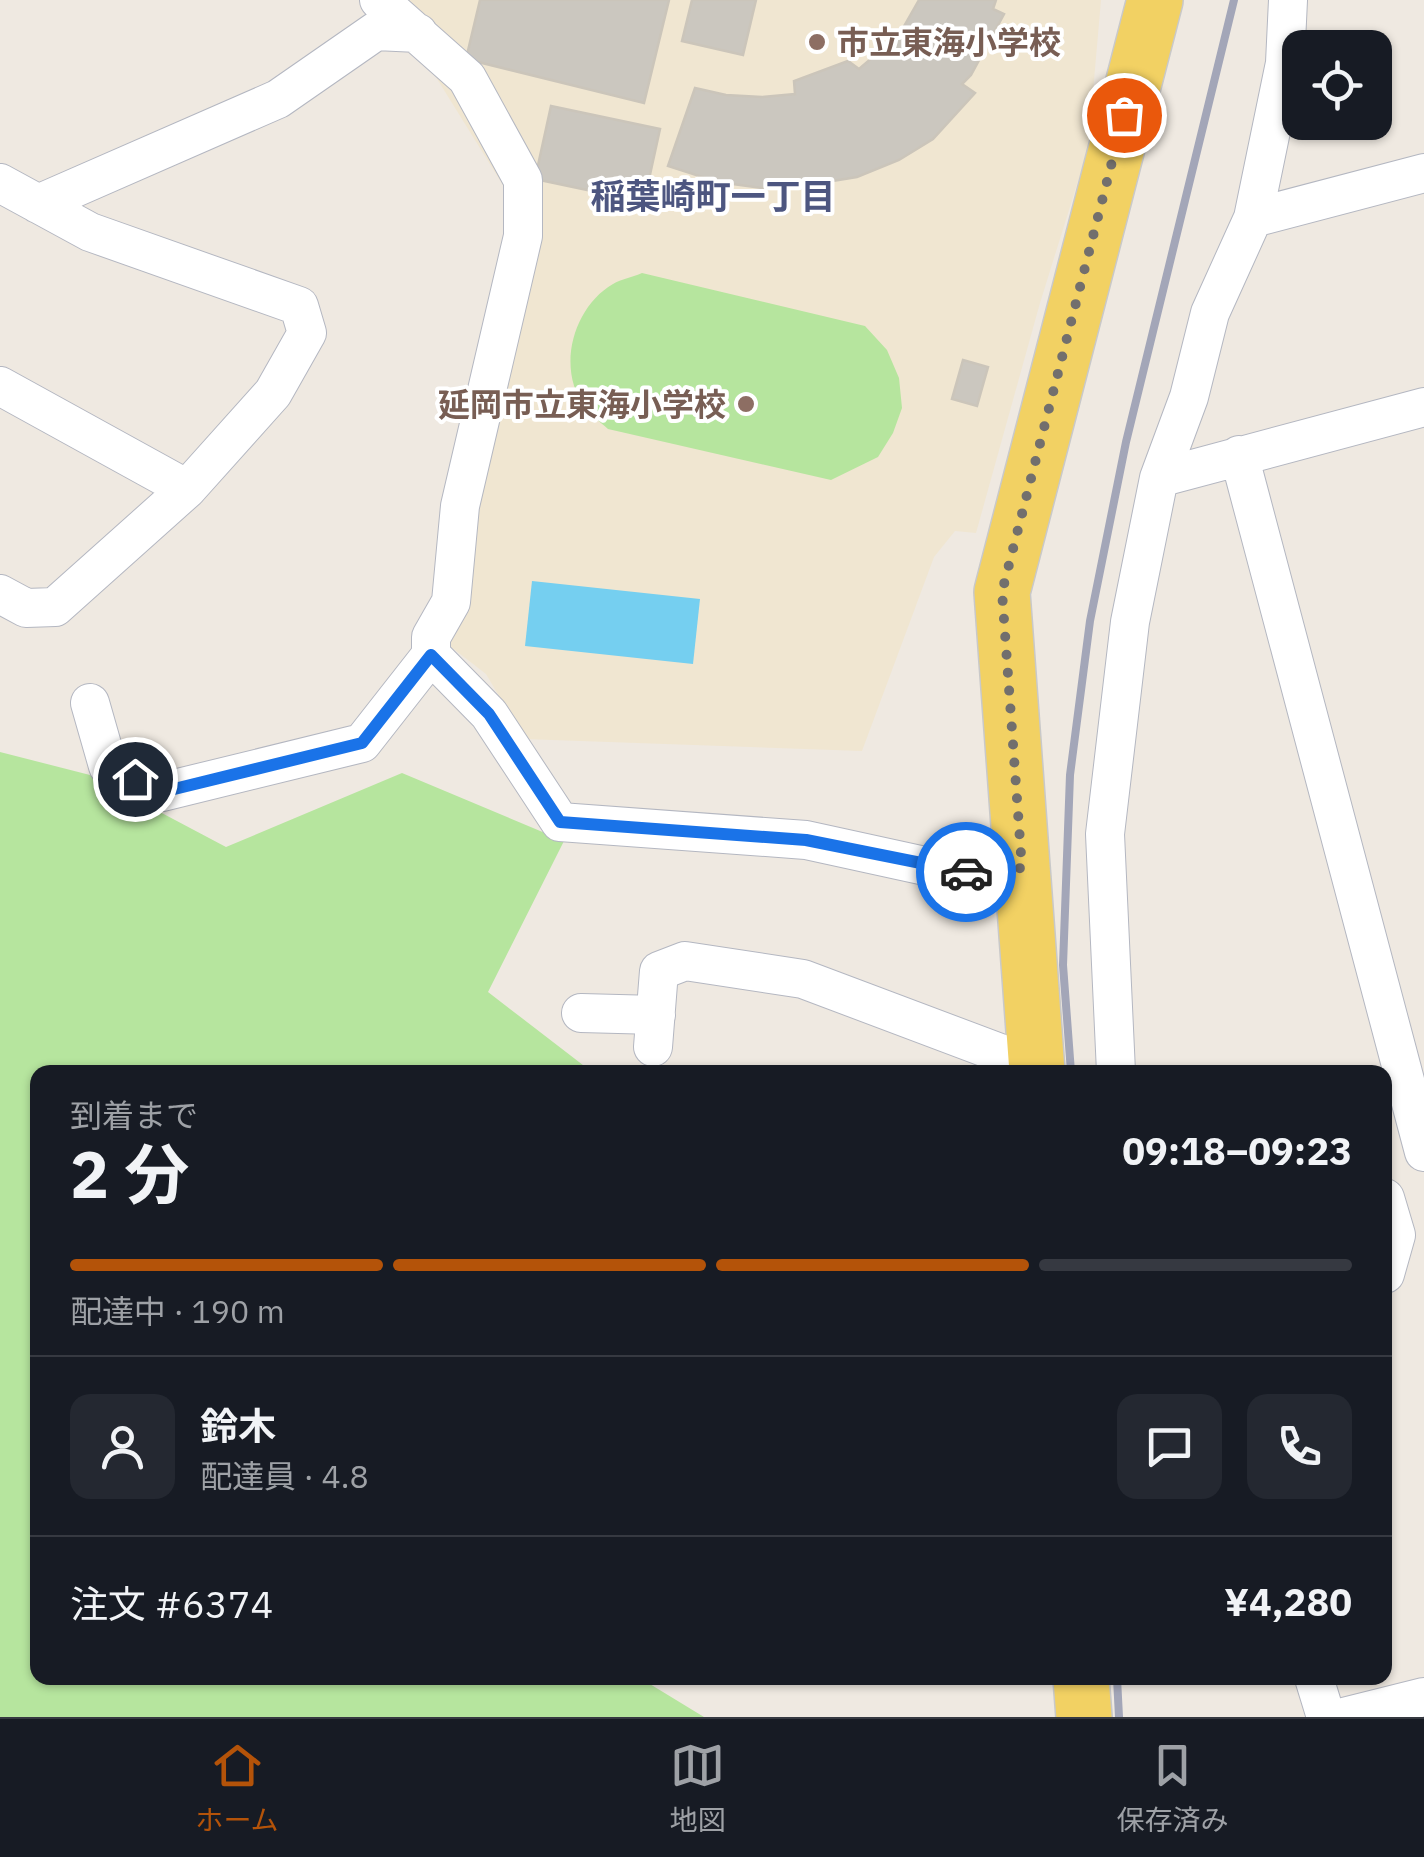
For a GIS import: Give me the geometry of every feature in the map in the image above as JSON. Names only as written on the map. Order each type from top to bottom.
[{"type":"main road","points":[[1037,1065],[1002,592],[1154,0]]},
{"type":"main road","points":[[1082,1685],[1084,1717]]},
{"type":"street","points":[[90,703],[108,766],[162,792],[362,743],[431,655],[431,637],[451,602],[460,506],[523,236],[524,192],[522,180],[466,78],[379,0]]},
{"type":"street","points":[[1116,1065],[1105,834],[1130,622],[1159,478],[1189,397],[1210,313],[1253,218],[1285,63],[1288,0]]},
{"type":"street","points":[[38,204],[278,99],[376,31],[418,33]]},
{"type":"street","points":[[1253,218],[1424,172]]},
{"type":"street","points":[[0,183],[90,232],[299,306],[308,333],[273,393],[187,488],[55,606],[26,608],[0,594]]},
{"type":"street","points":[[0,386],[187,488]]},
{"type":"street","points":[[1159,478],[1424,407]]},
{"type":"street","points":[[1240,455],[1424,1152]]},
{"type":"street","points":[[431,655],[489,714],[560,822],[806,840],[958,872],[1022,868]]},
{"type":"street","points":[[581,1012],[655,1031],[659,971],[684,961],[803,979],[1024,1065]]},
{"type":"street","points":[[1392,1222],[1396,1235],[1392,1249]]},
{"type":"street","points":[[1316,1685],[1326,1717]]},
{"type":"street","points":[[1344,1717],[1424,1697]]},
{"type":"shaded area","name":"延岡市立東海小学校","points":[[1101,0],[1088,149],[976,533],[955,531],[934,557],[862,751],[524,739],[486,674],[442,640],[511,198],[390,3]]},
{"type":"green space","points":[[642,273],[865,326],[887,350],[899,378],[902,408],[878,457],[831,480],[608,429],[587,410],[576,392],[572,375],[573,340],[579,323],[599,294],[616,282]]},
{"type":"green space","points":[[0,752],[90,775],[226,847],[402,773],[564,841],[488,992],[583,1065],[30,1065],[30,1685],[651,1685],[704,1717],[0,1717]]},
{"type":"water","points":[[532,581],[700,599],[693,664],[525,646]]},
{"type":"building","points":[[480,0],[669,0],[644,103],[466,59]]},
{"type":"building","points":[[692,0],[756,0],[743,55],[682,41]]},
{"type":"building","points":[[919,0],[996,0],[993,9],[1004,14],[971,75],[962,84],[975,93],[933,139],[899,160],[857,177],[814,184],[762,188],[718,182],[668,166],[695,88],[726,95],[795,94],[794,81],[848,61],[859,69],[899,35]]},
{"type":"building","points":[[551,106],[660,129],[644,202],[535,179]]},
{"type":"building","points":[[963,360],[988,367],[977,406],[952,399]]},
{"type":"railway","points":[[1070,1065],[1063,965],[1070,775],[1090,621],[1126,442],[1234,0]]},
{"type":"railway","points":[[1117,1685],[1119,1717]]},
{"type":"way so far","points":[[966,872],[1022,868],[1002,592],[1124,115]]},
{"type":"place","name":"市立東海小学校","points":[[817,42]]},
{"type":"place","name":"延岡市立東海小学校","points":[[746,404]]},
{"type":"district","name":"稲葉崎町一丁目","points":[[713,196]]},
{"type":"route","points":[[135,779],[162,792],[362,743],[431,655],[489,714],[560,822],[806,840],[966,872]]}]
